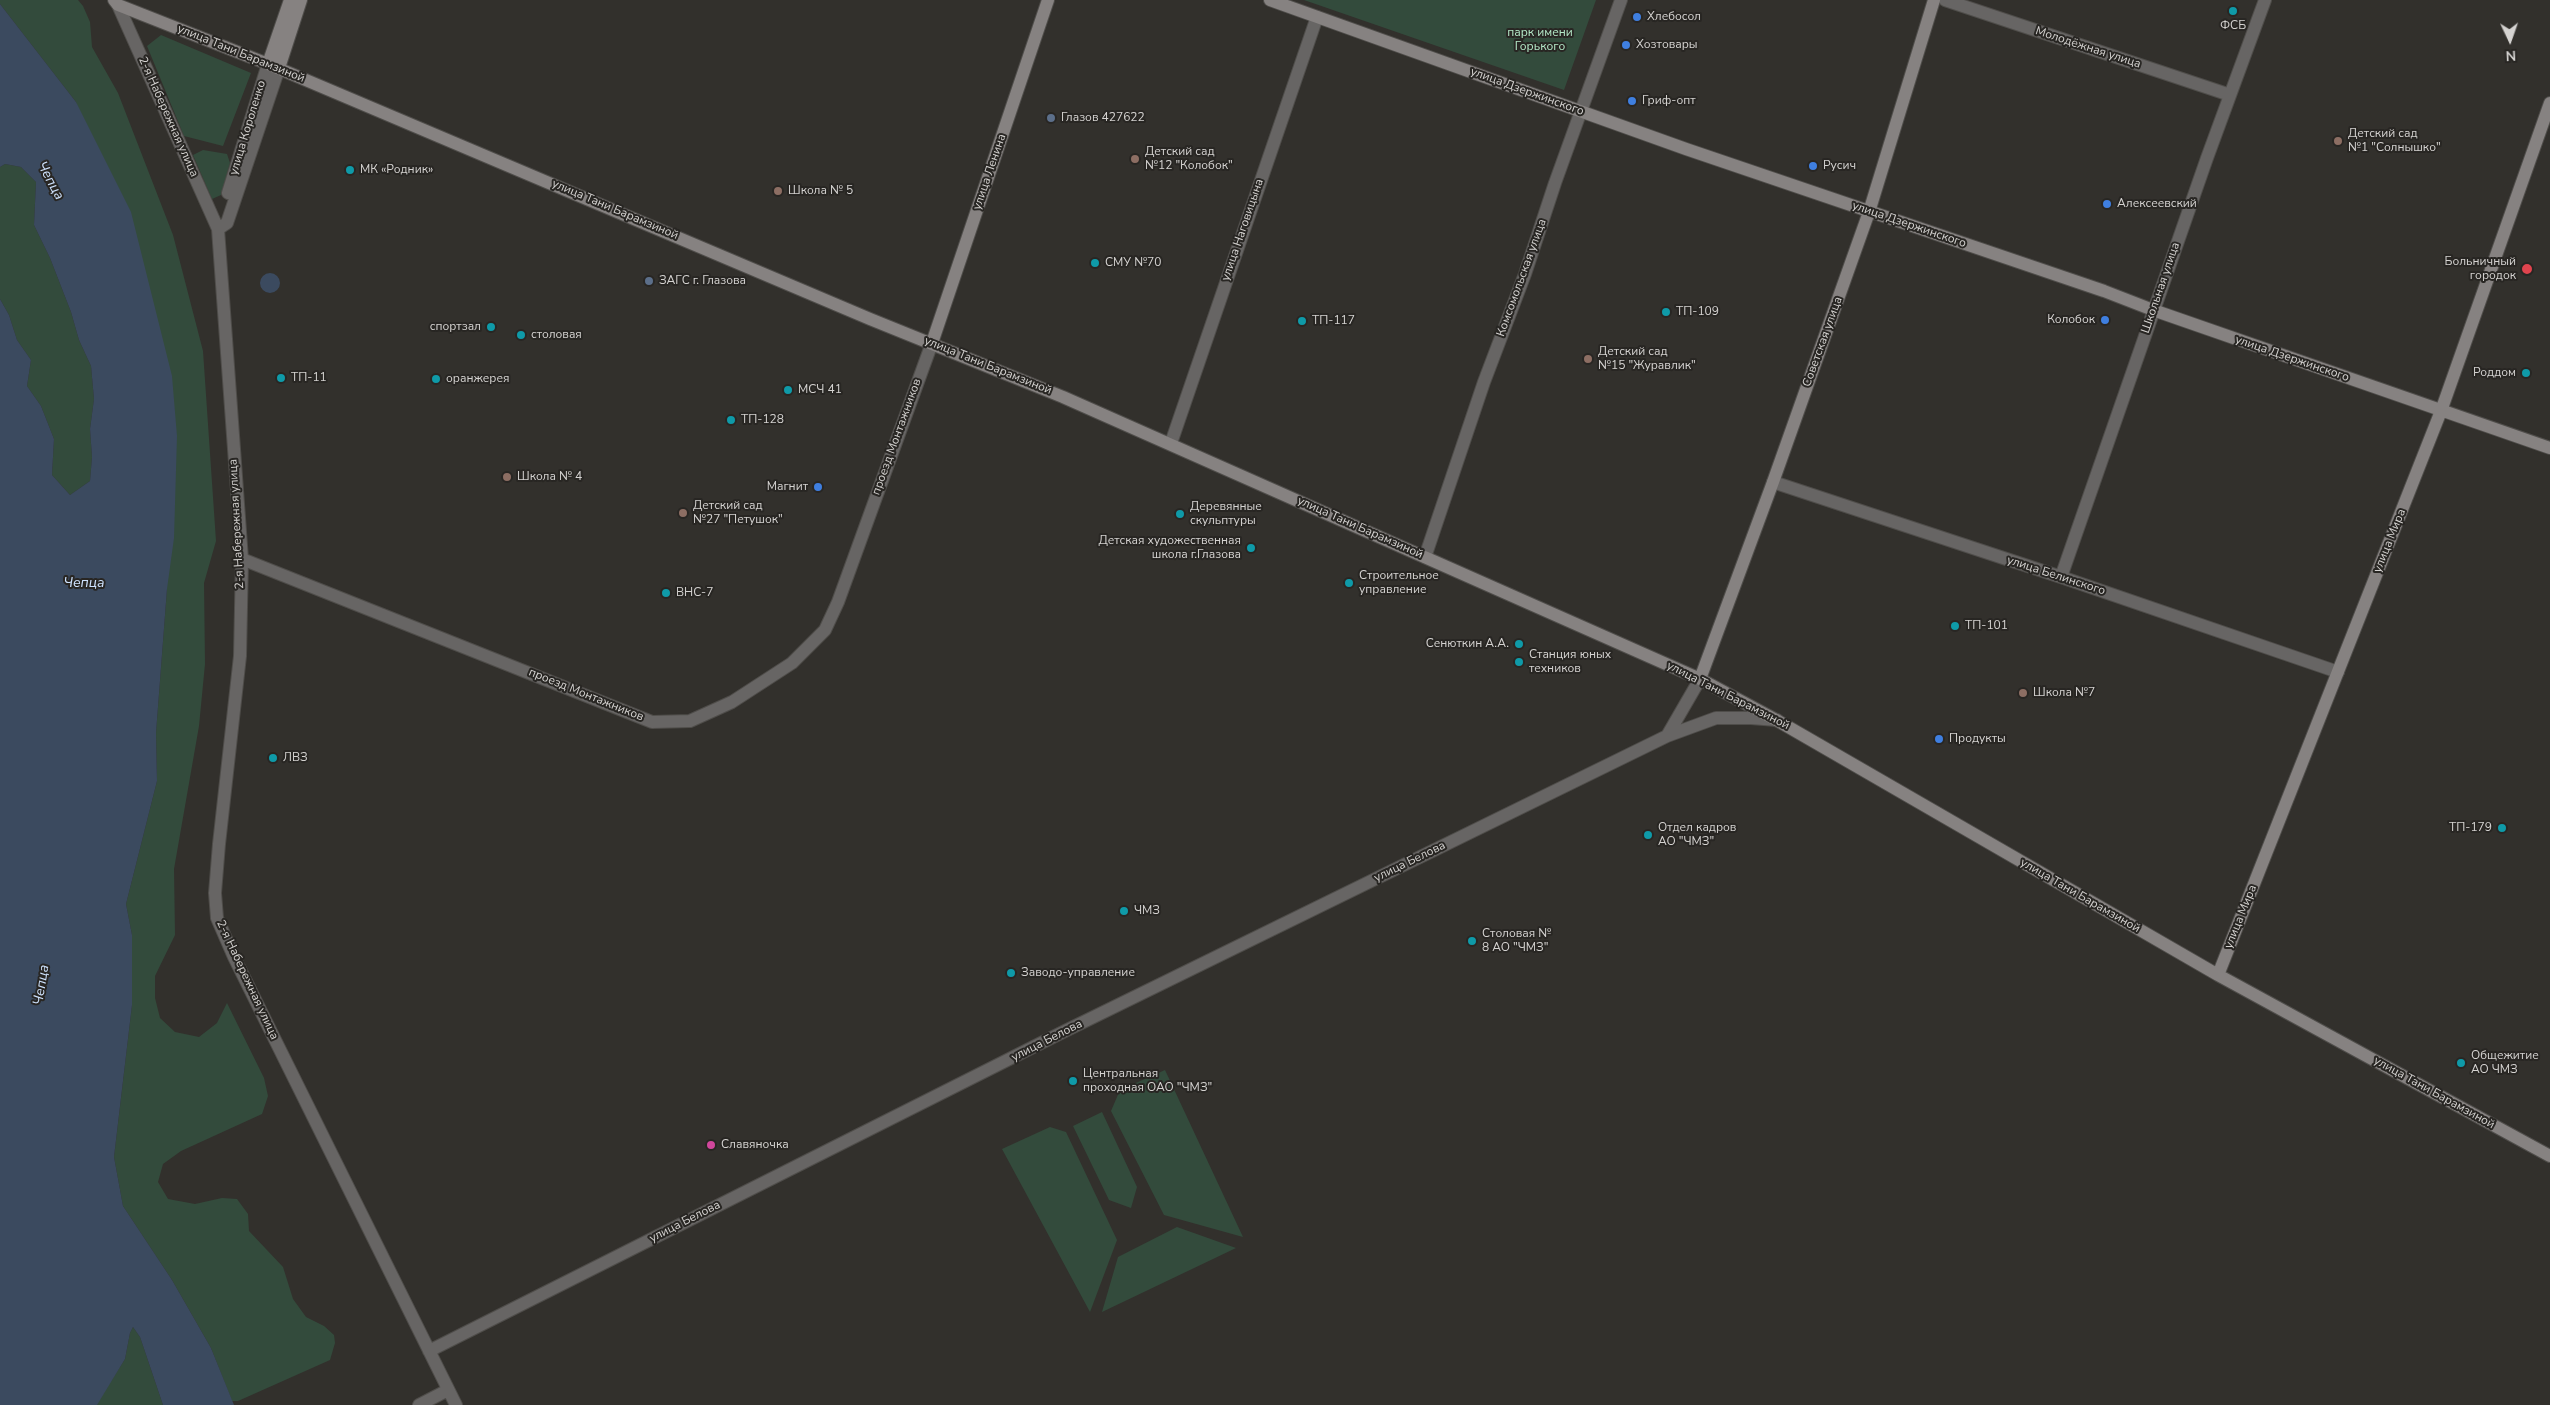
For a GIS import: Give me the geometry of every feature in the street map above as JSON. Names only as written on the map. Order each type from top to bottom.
[{"type":"street","name":"улица Короленко","points":[[222,226],[272,88],[274,66],[290,0]]},
{"type":"street","name":"улица Короленко","points":[[222,226],[274,66],[300,0]]},
{"type":"street","name":"улица Ленина","points":[[932,343],[1048,0]]},
{"type":"street","name":"улица Дзержинского","points":[[1270,0],[1869,212],[2104,291],[2153,310],[2550,448]]},
{"type":"street","name":"Комсомольская улица","points":[[1425,557],[1484,382],[1525,274],[1621,0]]},
{"type":"street","name":"Советская улица","points":[[1700,679],[1773,482],[1869,212],[1934,0]]},
{"type":"street","name":"Молодёжная улица","points":[[1945,0],[2230,95]]},
{"type":"street","name":"Школьная улица","points":[[2061,577],[2153,310],[2265,0]]},
{"type":"street","name":"улица Тани Барамзиной","points":[[116,3],[274,66],[1172,443],[1700,679],[1778,720],[2218,975],[2550,1156]]},
{"type":"street","name":"2-я Набережная улица","points":[[116,3],[222,226],[220,248],[242,559],[240,656],[218,844],[215,893],[217,918],[234,957],[456,1405]]},
{"type":"street","name":"улица Наговицына","points":[[1172,443],[1317,17]]},
{"type":"street","name":"улица Мира","points":[[2218,975],[2441,411],[2550,103]]},
{"type":"street","name":"проезд Монтажников","points":[[242,559],[652,722],[690,721],[732,702],[792,662],[824,630],[838,602],[932,343]]},
{"type":"street","name":"улица Белинского","points":[[1773,482],[2061,577],[2338,672]]},
{"type":"street","points":[[1667,736],[1700,679]]},
{"type":"street","name":"улица Белова","points":[[429,1350],[1065,1031],[1667,736],[1716,718],[1778,720]]},
{"type":"street","points":[[419,1405],[448,1390]]},
{"type":"green space","points":[[0,0],[78,0],[83,6],[90,22],[92,47],[118,93],[173,235],[203,351],[216,541],[204,583],[205,664],[199,726],[174,869],[175,935],[155,976],[155,998],[160,1018],[175,1032],[199,1037],[217,1023],[227,1003],[264,1078],[268,1096],[262,1114],[181,1151],[163,1164],[158,1182],[168,1199],[195,1204],[222,1198],[237,1199],[248,1214],[249,1231],[283,1267],[293,1299],[306,1317],[324,1326],[334,1335],[335,1343],[330,1360],[238,1401],[232,1401],[211,1348],[172,1280],[123,1206],[114,1157],[132,1005],[132,935],[126,904],[157,781],[156,733],[167,589],[76,102],[0,4]]},
{"type":"green space","name":"парк имени Горького","points":[[1304,0],[1596,0],[1564,90]]},
{"type":"green space","points":[[161,35],[251,73],[223,146],[184,136],[147,46]]},
{"type":"green space","points":[[203,150],[227,154],[230,163],[221,195],[212,199],[193,155]]},
{"type":"green space","points":[[5,164],[21,167],[36,182],[34,225],[50,258],[71,312],[79,340],[91,366],[94,399],[90,429],[92,457],[90,481],[70,495],[52,475],[54,439],[41,406],[27,386],[31,360],[17,340],[9,315],[0,299],[0,167]]},
{"type":"green space","points":[[1165,1070],[1243,1237],[1164,1215],[1111,1111],[1120,1090]]},
{"type":"green space","points":[[1102,1112],[1137,1187],[1131,1208],[1109,1200],[1073,1126]]},
{"type":"green space","points":[[1050,1127],[1066,1132],[1117,1240],[1090,1312],[1002,1149]]},
{"type":"green space","points":[[1177,1227],[1236,1248],[1102,1312],[1118,1257]]},
{"type":"green space","points":[[133,1327],[140,1337],[163,1405],[96,1405],[125,1359]]},
{"type":"water","name":"Чепца","points":[[0,4],[76,102],[131,212],[172,376],[177,436],[174,538],[167,589],[156,733],[157,781],[126,904],[132,935],[132,1005],[114,1157],[123,1206],[172,1280],[211,1348],[234,1405],[163,1405],[140,1337],[133,1327],[125,1359],[97,1405],[0,1405],[0,299],[9,315],[17,340],[31,360],[27,386],[41,406],[54,439],[52,475],[70,495],[90,481],[92,457],[90,429],[94,399],[91,366],[79,340],[71,312],[50,258],[34,225],[36,182],[21,167],[5,164],[0,167]]},
{"type":"water","points":[[270,273],[277,276],[280,283],[277,290],[270,293],[263,290],[260,283],[263,276]]},
{"type":"place","name":"ФСБ","points":[[2233,11]]},
{"type":"place","name":"Хлебосол","points":[[1637,17]]},
{"type":"place","name":"Хозтовары","points":[[1626,45]]},
{"type":"place","name":"Гриф-опт","points":[[1632,101]]},
{"type":"place","name":"Глазов 427622","points":[[1051,118]]},
{"type":"place","name":"Детский сад №1 \"Солнышко\"","points":[[2338,141]]},
{"type":"place","name":"Детский сад №12 \"Колобок\"","points":[[1135,159]]},
{"type":"place","name":"Русич","points":[[1813,166]]},
{"type":"place","name":"МК «Родник»","points":[[350,170]]},
{"type":"place","name":"Школа № 5","points":[[778,191]]},
{"type":"place","name":"Алексеевский","points":[[2107,204]]},
{"type":"place","name":"СМУ №70","points":[[1095,263]]},
{"type":"place","name":"Больничный городок","points":[[2527,269]]},
{"type":"place","name":"ЗАГС г. Глазова","points":[[649,281]]},
{"type":"place","name":"ТП-109","points":[[1666,312]]},
{"type":"place","name":"Колобок","points":[[2105,320]]},
{"type":"place","name":"ТП-117","points":[[1302,321]]},
{"type":"place","name":"спортзал","points":[[491,327]]},
{"type":"place","name":"столовая","points":[[521,335]]},
{"type":"place","name":"Детский сад №15 \"Журавлик\"","points":[[1588,359]]},
{"type":"place","name":"Роддом","points":[[2526,373]]},
{"type":"place","name":"ТП-11","points":[[281,378]]},
{"type":"place","name":"оранжерея","points":[[436,379]]},
{"type":"place","name":"МСЧ 41","points":[[788,390]]},
{"type":"place","name":"ТП-128","points":[[731,420]]},
{"type":"place","name":"Школа № 4","points":[[507,477]]},
{"type":"place","name":"Магнит","points":[[818,487]]},
{"type":"place","name":"Детский сад №27 \"Петушок\"","points":[[683,513]]},
{"type":"place","name":"Деревянные скульптуры","points":[[1180,514]]},
{"type":"place","name":"Детская художественная школа г.Глазова","points":[[1251,548]]},
{"type":"place","name":"Строительное управление","points":[[1349,583]]},
{"type":"place","name":"ВНС-7","points":[[666,593]]},
{"type":"place","name":"ТП-101","points":[[1955,626]]},
{"type":"place","name":"Сенюткин А.А.","points":[[1519,644]]},
{"type":"place","name":"Станция юных техников","points":[[1519,662]]},
{"type":"place","name":"Школа №7","points":[[2023,693]]},
{"type":"place","name":"Продукты","points":[[1939,739]]},
{"type":"place","name":"ЛВЗ","points":[[273,758]]},
{"type":"place","name":"ТП-179","points":[[2502,828]]},
{"type":"place","name":"Отдел кадров АО \"ЧМЗ\"","points":[[1648,835]]},
{"type":"place","name":"ЧМЗ","points":[[1124,911]]},
{"type":"place","name":"Столовая № 8 АО \"ЧМЗ\"","points":[[1472,941]]},
{"type":"place","name":"Заводо-управление","points":[[1011,973]]},
{"type":"place","name":"Общежитие АО ЧМЗ","points":[[2461,1063]]},
{"type":"place","name":"Центральная проходная ОАО \"ЧМЗ\"","points":[[1073,1081]]},
{"type":"place","name":"Славяночка","points":[[711,1145]]}]
